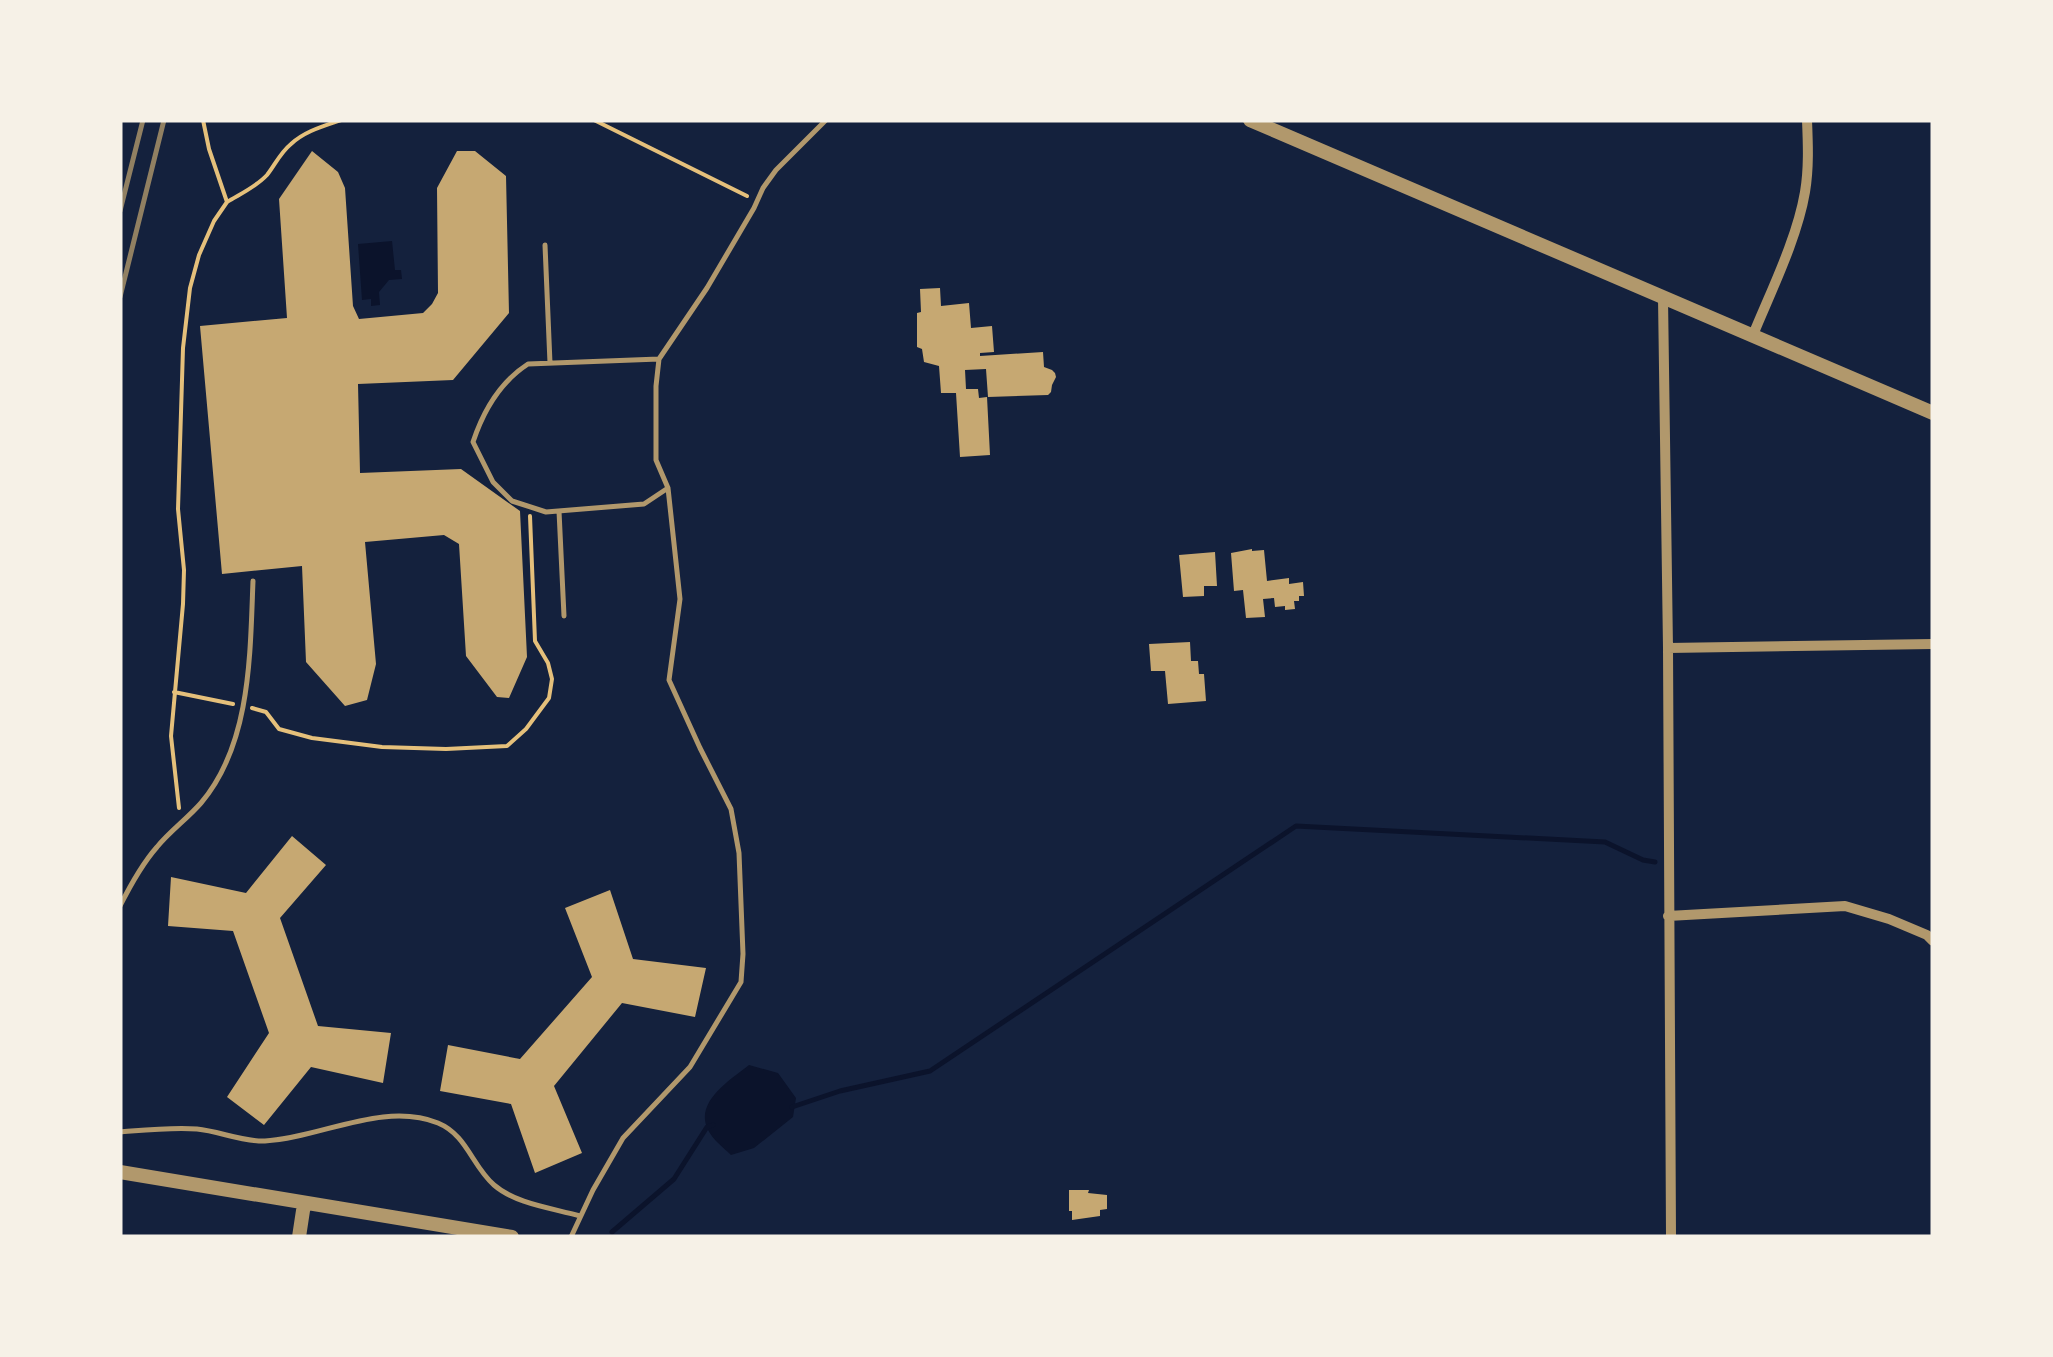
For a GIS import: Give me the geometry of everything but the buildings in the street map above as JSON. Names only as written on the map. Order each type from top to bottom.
[{"type":"street","points":[[1250,120],[1933,413]]},
{"type":"street","points":[[1753,335],[1785,257],[1804,195],[1809,153],[1807,120]]},
{"type":"street","points":[[1663,298],[1671,1237]]},
{"type":"street","points":[[1668,648],[1933,644]]},
{"type":"street","points":[[1668,916],[1845,906],[1889,919],[1933,941]]},
{"type":"street","points":[[120,1172],[512,1237]]},
{"type":"street","points":[[299,1237],[304,1204]]},
{"type":"lane","points":[[571,1237],[623,1138],[690,1066],[741,982],[744,954],[739,854],[731,809],[670,680],[680,599],[668,488],[656,460],[659,360],[776,170],[826,120]]},
{"type":"lane","points":[[545,245],[550,363]]},
{"type":"lane","points":[[659,360],[528,364],[490,402],[473,442],[493,482],[512,501],[546,512],[644,504],[668,488]]},
{"type":"lane","points":[[559,511],[564,616]]},
{"type":"lane","points":[[120,906],[155,848],[199,806],[223,770],[242,705],[251,642],[253,582]]},
{"type":"lane","points":[[120,1132],[195,1128],[265,1141],[378,1118],[422,1118],[457,1134],[484,1175],[502,1191],[580,1216]]},
{"type":"path","points":[[203,120],[227,202]]},
{"type":"path","points":[[181,822],[171,736],[184,570],[178,509],[182,348],[190,288],[214,221],[227,202],[266,175],[293,141],[341,120]]},
{"type":"path","points":[[594,120],[757,201]]},
{"type":"path","points":[[174,692],[266,712],[278,728],[312,738],[382,747],[507,746],[526,730],[549,698],[552,679],[536,641],[530,506]]},
{"type":"water","points":[[392,241],[395,270],[401,270],[402,279],[389,280],[379,292],[380,305],[371,306],[371,299],[362,300],[358,244]]},
{"type":"water","points":[[749,1065],[778,1073],[796,1098],[793,1117],[754,1148],[731,1155],[708,1130],[706,1110],[716,1093]]},
{"type":"waterway","points":[[792,1107],[840,1091],[930,1071],[1296,826],[1605,842],[1655,862]]},
{"type":"waterway","points":[[612,1232],[674,1179],[707,1127],[713,1125]]},
{"type":"railway","points":[[120,211],[143,120]]},
{"type":"railway","points":[[120,297],[164,120]]}]
